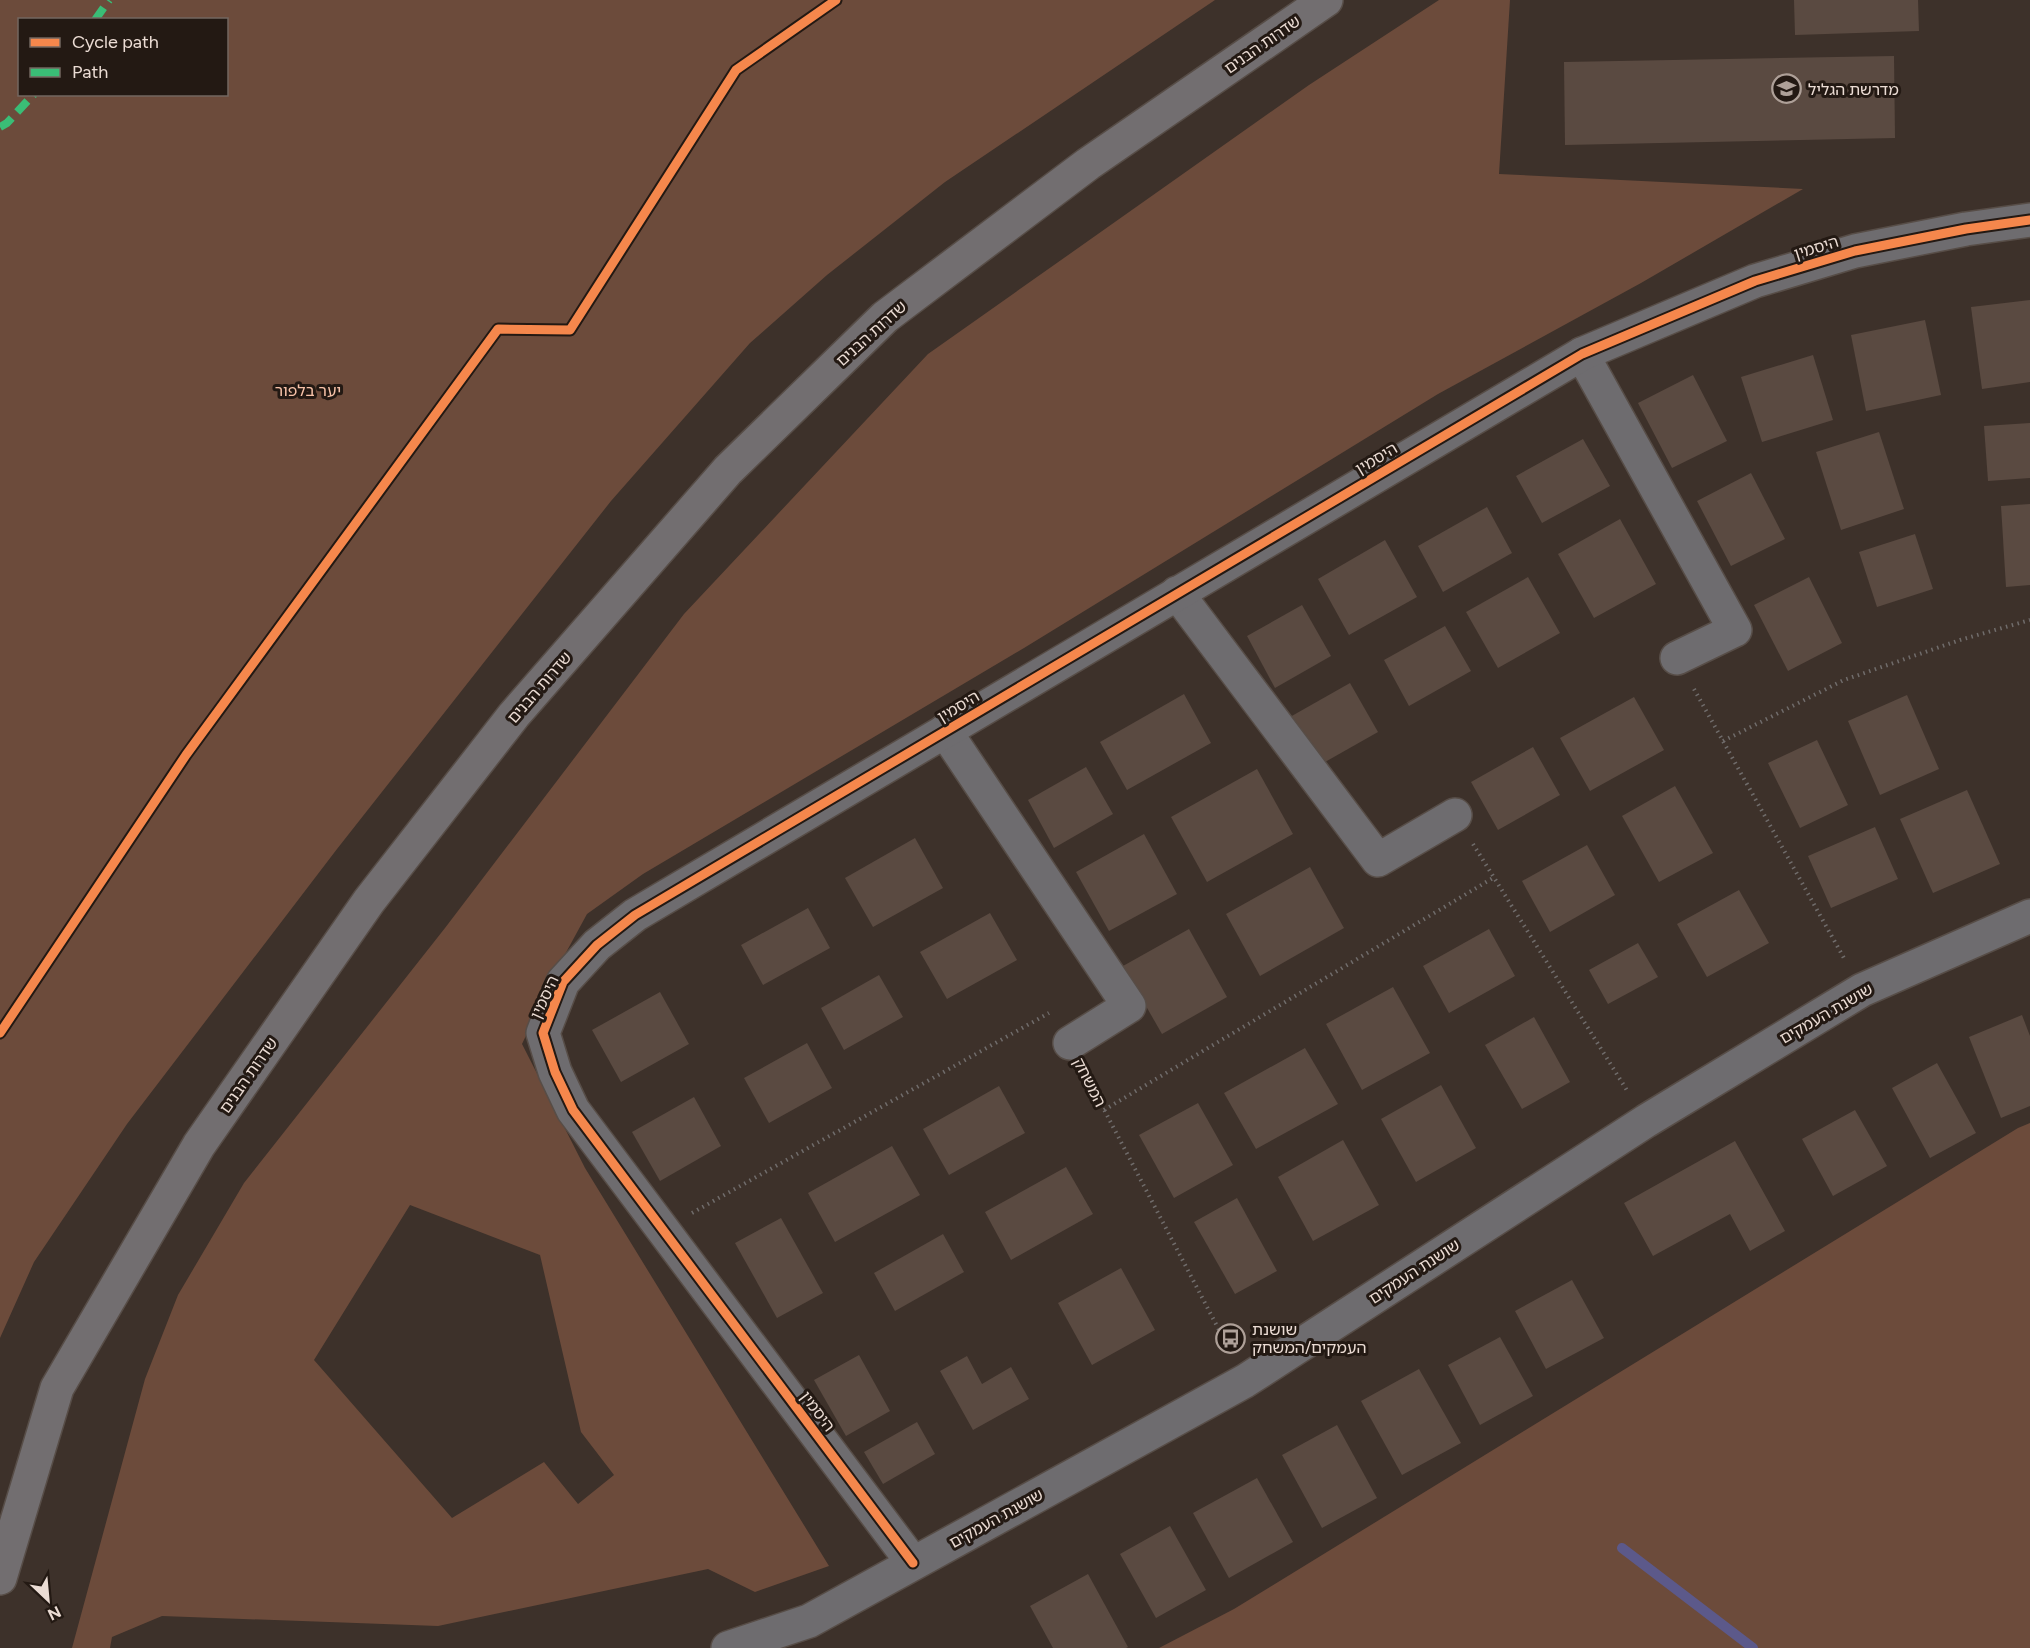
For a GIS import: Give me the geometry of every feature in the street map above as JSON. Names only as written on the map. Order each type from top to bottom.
[{"type":"main road","name":"שדרות הבנים","points":[[0,1578],[57,1388],[199,1145],[369,901],[514,715],[728,470],[885,317],[1088,164],[1326,0]]},
{"type":"street","name":"היסמין","points":[[913,1563],[573,1110],[555,1072],[543,1034],[563,982],[597,945],[635,915],[1582,354],[1755,281],[1855,251],[1966,229],[2030,220]]},
{"type":"street","points":[[1582,354],[1735,630],[1677,658]]},
{"type":"street","points":[[1177,594],[1378,860],[1455,815]]},
{"type":"street","name":"המשחק","points":[[945,731],[1129,1006],[1070,1043]]},
{"type":"street","name":"שושנת העמקים","points":[[728,1648],[809,1621],[1245,1381],[1646,1121],[1862,990],[2030,916]]},
{"type":"path","points":[[1723,741],[1844,680],[1960,640],[2030,620]]},
{"type":"path","points":[[1677,658],[1862,990]]},
{"type":"path","points":[[1455,815],[1646,1121]]},
{"type":"path","points":[[1104,1110],[1493,878]]},
{"type":"path","points":[[663,1229],[1052,1011],[1070,1043]]},
{"type":"green space","name":"יער בלפור","points":[[0,0],[1215,0],[945,182],[827,275],[750,343],[611,501],[337,849],[127,1124],[34,1262],[0,1338]]},
{"type":"green space","points":[[1439,0],[1510,0],[1499,174],[1803,189],[1641,283],[1438,394],[1024,648],[643,874],[587,914],[522,1044],[585,1168],[829,1566],[755,1592],[708,1569],[438,1626],[162,1616],[112,1637],[110,1648],[72,1648],[145,1379],[178,1295],[244,1183],[445,928],[684,614],[928,354],[1309,85]],"holes":[[[410,1205],[540,1255],[581,1432],[614,1475],[578,1504],[544,1462],[452,1518],[314,1360]]]},
{"type":"green space","points":[[2030,1123],[2030,1648],[1159,1648],[1234,1609],[2018,1128]]},
{"type":"building","points":[[1794,0],[1918,0],[1919,31],[1795,35]]},
{"type":"building","points":[[1894,56],[1895,138],[1565,145],[1564,62]]},
{"type":"building","points":[[2030,300],[2030,382],[1982,389],[1971,307]]},
{"type":"building","points":[[1925,320],[1941,395],[1866,411],[1851,335]]},
{"type":"building","points":[[1813,355],[1833,420],[1762,442],[1741,377]]},
{"type":"building","points":[[1693,375],[1727,441],[1672,468],[1638,403]]},
{"type":"building","points":[[2030,423],[2030,478],[1988,481],[1984,426]]},
{"type":"building","points":[[1879,432],[1904,509],[1841,530],[1816,452]]},
{"type":"building","points":[[1583,439],[1610,486],[1542,523],[1516,476]]},
{"type":"building","points":[[1751,473],[1785,539],[1731,566],[1697,501]]},
{"type":"building","points":[[2030,504],[2030,585],[2006,587],[2001,506]]},
{"type":"building","points":[[1487,507],[1512,553],[1443,592],[1418,546]]},
{"type":"building","points":[[1620,519],[1656,584],[1594,618],[1558,554]]},
{"type":"building","points":[[1915,534],[1933,589],[1877,607],[1859,552]]},
{"type":"building","points":[[1385,540],[1417,597],[1349,635],[1318,579]]},
{"type":"building","points":[[1528,577],[1560,633],[1498,668],[1466,612]]},
{"type":"building","points":[[1809,577],[1842,643],[1788,671],[1754,605]]},
{"type":"building","points":[[1302,605],[1331,656],[1275,688],[1247,636]]},
{"type":"building","points":[[1445,626],[1471,671],[1409,706],[1384,660]]},
{"type":"building","points":[[1350,683],[1378,732],[1318,766],[1290,717]]},
{"type":"building","points":[[1184,694],[1211,743],[1127,790],[1100,742]]},
{"type":"building","points":[[1907,695],[1939,769],[1880,795],[1848,721]]},
{"type":"building","points":[[1634,697],[1664,750],[1590,791],[1560,738]]},
{"type":"building","points":[[1817,740],[1848,805],[1800,828],[1768,763]]},
{"type":"building","points":[[1533,747],[1560,795],[1498,830],[1471,782]]},
{"type":"building","points":[[1086,767],[1113,814],[1054,848],[1028,800]]},
{"type":"building","points":[[1257,769],[1293,834],[1207,882],[1171,817]]},
{"type":"building","points":[[1675,786],[1713,853],[1659,882],[1622,816]]},
{"type":"building","points":[[1967,790],[2000,864],[1933,893],[1900,819]]},
{"type":"building","points":[[1875,827],[1898,879],[1831,908],[1808,856]]},
{"type":"building","points":[[1144,834],[1177,894],[1109,931],[1076,872]]},
{"type":"building","points":[[915,838],[943,888],[873,927],[845,878]]},
{"type":"building","points":[[1587,845],[1615,895],[1550,932],[1522,881]]},
{"type":"building","points":[[1310,867],[1344,928],[1260,976],[1226,914]]},
{"type":"building","points":[[1739,890],[1769,943],[1707,977],[1677,924]]},
{"type":"building","points":[[808,908],[830,948],[763,985],[741,945]]},
{"type":"building","points":[[990,913],[1017,960],[947,999],[920,952]]},
{"type":"building","points":[[1189,929],[1227,997],[1162,1034],[1123,966]]},
{"type":"building","points":[[1489,929],[1515,976],[1449,1013],[1423,966]]},
{"type":"building","points":[[1638,943],[1658,977],[1608,1004],[1589,970]]},
{"type":"building","points":[[879,975],[903,1017],[844,1050],[821,1008]]},
{"type":"building","points":[[1393,987],[1430,1053],[1362,1090],[1326,1024]]},
{"type":"building","points":[[660,992],[689,1044],[621,1082],[592,1030]]},
{"type":"building","points":[[2022,1015],[2030,1036],[2030,1106],[2001,1118],[1969,1037]]},
{"type":"building","points":[[1534,1017],[1570,1082],[1522,1109],[1485,1045]]},
{"type":"building","points":[[807,1043],[832,1088],[769,1123],[744,1078]]},
{"type":"building","points":[[1305,1048],[1338,1104],[1256,1149],[1224,1093]]},
{"type":"building","points":[[1937,1063],[1976,1133],[1930,1158],[1892,1088]]},
{"type":"building","points":[[1441,1085],[1476,1148],[1416,1182],[1381,1119]]},
{"type":"building","points":[[999,1086],[1025,1133],[949,1175],[923,1129]]},
{"type":"building","points":[[694,1097],[721,1146],[660,1181],[632,1132]]},
{"type":"building","points":[[1198,1103],[1233,1165],[1174,1198],[1139,1135]]},
{"type":"building","points":[[1855,1110],[1887,1166],[1833,1196],[1802,1139]]},
{"type":"building","points":[[1343,1140],[1379,1205],[1313,1241],[1278,1177]]},
{"type":"building","points":[[1735,1141],[1785,1231],[1750,1251],[1730,1214],[1653,1256],[1624,1203]]},
{"type":"building","points":[[892,1146],[920,1195],[835,1242],[808,1193]]},
{"type":"building","points":[[1066,1167],[1093,1214],[1011,1260],[985,1212]]},
{"type":"building","points":[[1237,1198],[1277,1271],[1235,1294],[1194,1222]]},
{"type":"building","points":[[781,1218],[823,1293],[777,1318],[735,1243]]},
{"type":"building","points":[[943,1234],[964,1272],[895,1311],[874,1273]]},
{"type":"building","points":[[1121,1268],[1155,1330],[1092,1365],[1058,1303]]},
{"type":"building","points":[[1572,1280],[1604,1338],[1546,1369],[1515,1311]]},
{"type":"building","points":[[1500,1337],[1533,1396],[1480,1425],[1448,1365]]},
{"type":"building","points":[[859,1355],[890,1411],[846,1436],[814,1380]]},
{"type":"building","points":[[967,1356],[982,1384],[1011,1367],[1029,1399],[973,1430],[940,1371]]},
{"type":"building","points":[[1419,1369],[1461,1443],[1402,1475],[1361,1401]]},
{"type":"building","points":[[917,1422],[935,1454],[883,1484],[864,1452]]},
{"type":"building","points":[[1337,1425],[1377,1498],[1322,1528],[1282,1455]]},
{"type":"building","points":[[1257,1478],[1293,1542],[1229,1578],[1193,1513]]},
{"type":"building","points":[[1170,1526],[1206,1590],[1156,1618],[1120,1554]]},
{"type":"building","points":[[1088,1574],[1128,1647],[1053,1648],[1030,1606]]},
{"type":"waterway","points":[[1622,1548],[1753,1648]]},
{"type":"marked path","points":[[96,18],[109,0]]},
{"type":"marked path","points":[[0,127],[7,123],[32,96]]},
{"type":"cycle path","points":[[0,1033],[186,755],[498,329],[570,330],[736,70],[836,0]]},
{"type":"cycle path","points":[[913,1563],[573,1110],[555,1072],[543,1033],[563,982],[597,945],[635,915],[1582,354],[1755,281],[1855,251],[1966,229],[2030,220]]},
{"type":"place","name":"מדרשת הגליל","points":[[1787,89]]},
{"type":"place","name":"שושנת העמקים/המשחק","points":[[1231,1338]]}]
